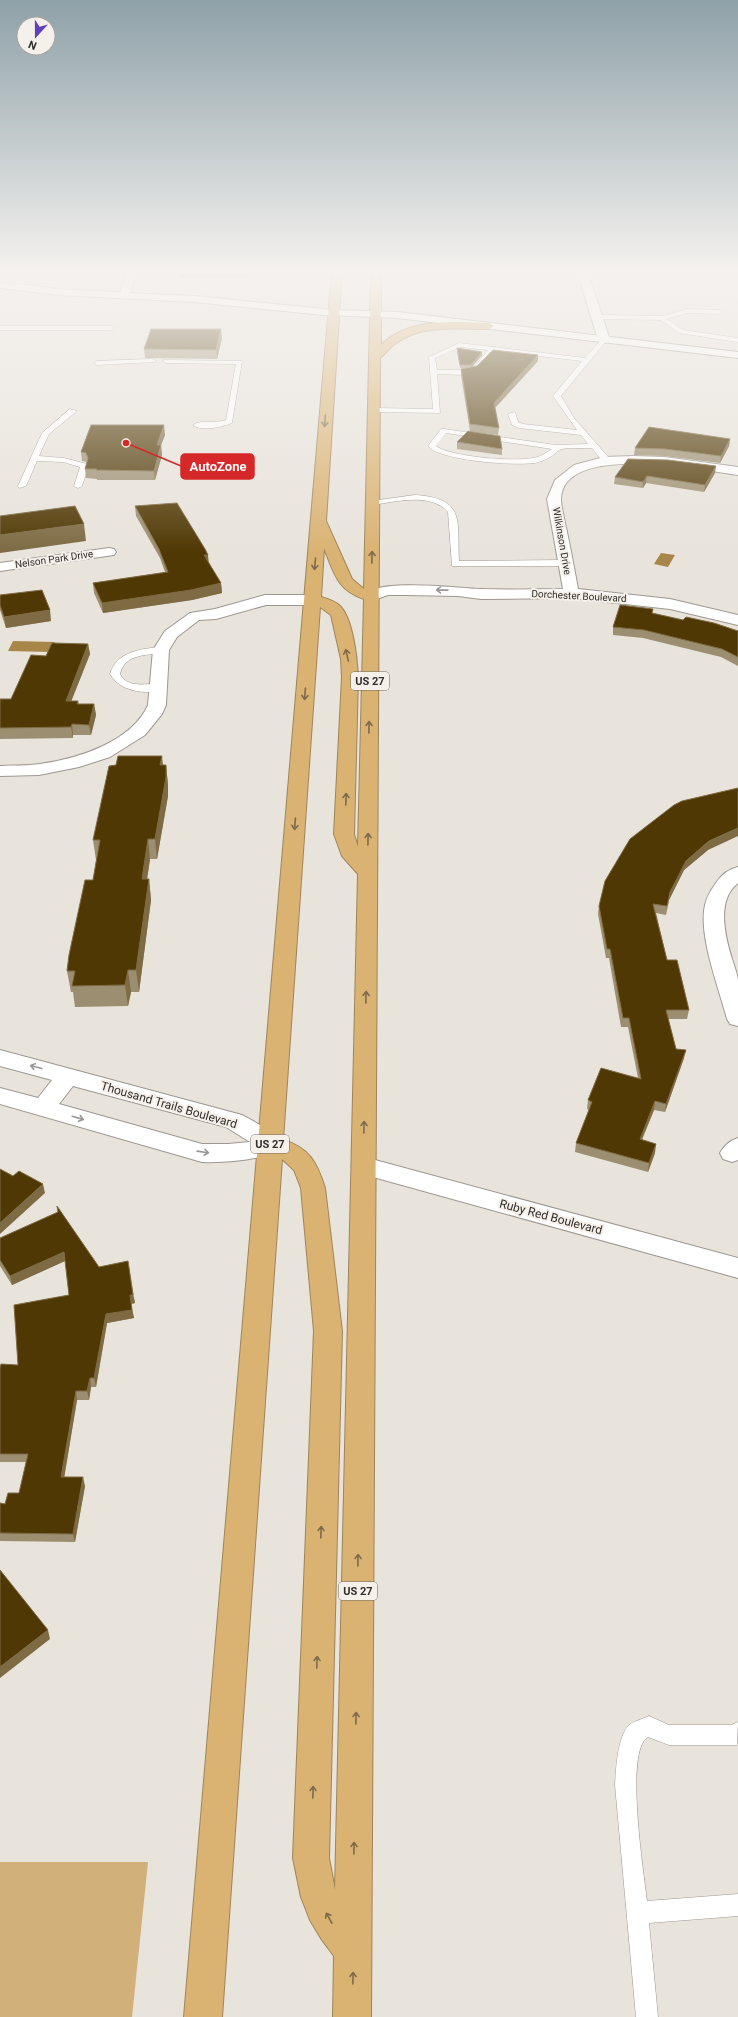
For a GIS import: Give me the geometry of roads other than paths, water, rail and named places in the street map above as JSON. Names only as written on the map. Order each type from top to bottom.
[{"type":"highway","name":"US 27","points":[[203,2017],[330,364]]},
{"type":"highway","name":"US 27","points":[[352,2017],[375,364]]},
{"type":"highway","points":[[319,521],[345,581],[356,591],[371,596]]},
{"type":"highway","points":[[312,600],[327,603],[336,610],[339,615],[348,659],[350,677],[344,834],[352,856],[367,872]]},
{"type":"highway","points":[[270,1146],[293,1153],[301,1159],[310,1176],[313,1188],[327,1311],[311,1858],[314,1882],[322,1906],[334,1928],[353,1948]]},
{"type":"street","name":"Wilkinson Drive","points":[[571,593],[554,499],[556,491],[564,479],[572,472],[584,466],[607,461],[646,459],[738,471]]},
{"type":"street","name":"Nelson Park Drive","points":[[0,567],[109,552]]},
{"type":"street","name":"Dorchester Boulevard","points":[[371,596],[398,601],[444,601],[464,599],[481,594],[571,593],[670,604],[738,620]]},
{"type":"street","points":[[0,771],[18,771],[57,767],[89,758],[119,745],[139,731],[153,714],[157,705],[161,650],[171,634],[194,616],[216,614],[265,600],[312,600]]},
{"type":"street","points":[[738,873],[722,887],[716,899],[713,919],[715,939],[738,1019]]},
{"type":"street","name":"Thousand Trails Boulevard","points":[[0,1058],[234,1121],[253,1131],[270,1146]]},
{"type":"street","points":[[43,1108],[68,1076]]},
{"type":"street","points":[[0,1096],[202,1153],[225,1155],[248,1152],[270,1146]]},
{"type":"street","name":"Ruby Red Boulevard","points":[[364,1166],[738,1268]]},
{"type":"lane","points":[[197,425],[220,425],[229,421],[240,364]]},
{"type":"lane","points":[[432,364],[440,421],[432,446],[435,449],[514,462],[540,460],[555,452],[559,447]]},
{"type":"lane","points":[[433,372],[466,373],[474,371],[480,364]]},
{"type":"lane","points":[[584,364],[558,396],[571,419],[607,461]]},
{"type":"lane","points":[[374,410],[440,421],[559,447],[594,446]]},
{"type":"lane","points":[[22,486],[46,433],[73,411]]},
{"type":"lane","points":[[512,414],[515,423],[522,426],[582,433]]},
{"type":"lane","points":[[34,458],[64,460],[84,466],[78,486]]},
{"type":"lane","points":[[372,503],[425,498],[438,501],[449,506],[452,512],[455,564],[566,563]]},
{"type":"lane","points":[[159,688],[130,686],[116,678],[116,670],[120,663],[131,655],[161,650]]},
{"type":"lane","points":[[647,2017],[625,1791],[627,1762],[636,1733],[649,1726],[669,1735],[738,1735],[738,1732]]},
{"type":"lane","points":[[637,1913],[738,1905]]},
{"type":"place","name":"AutoZone","points":[[126,443]]}]
